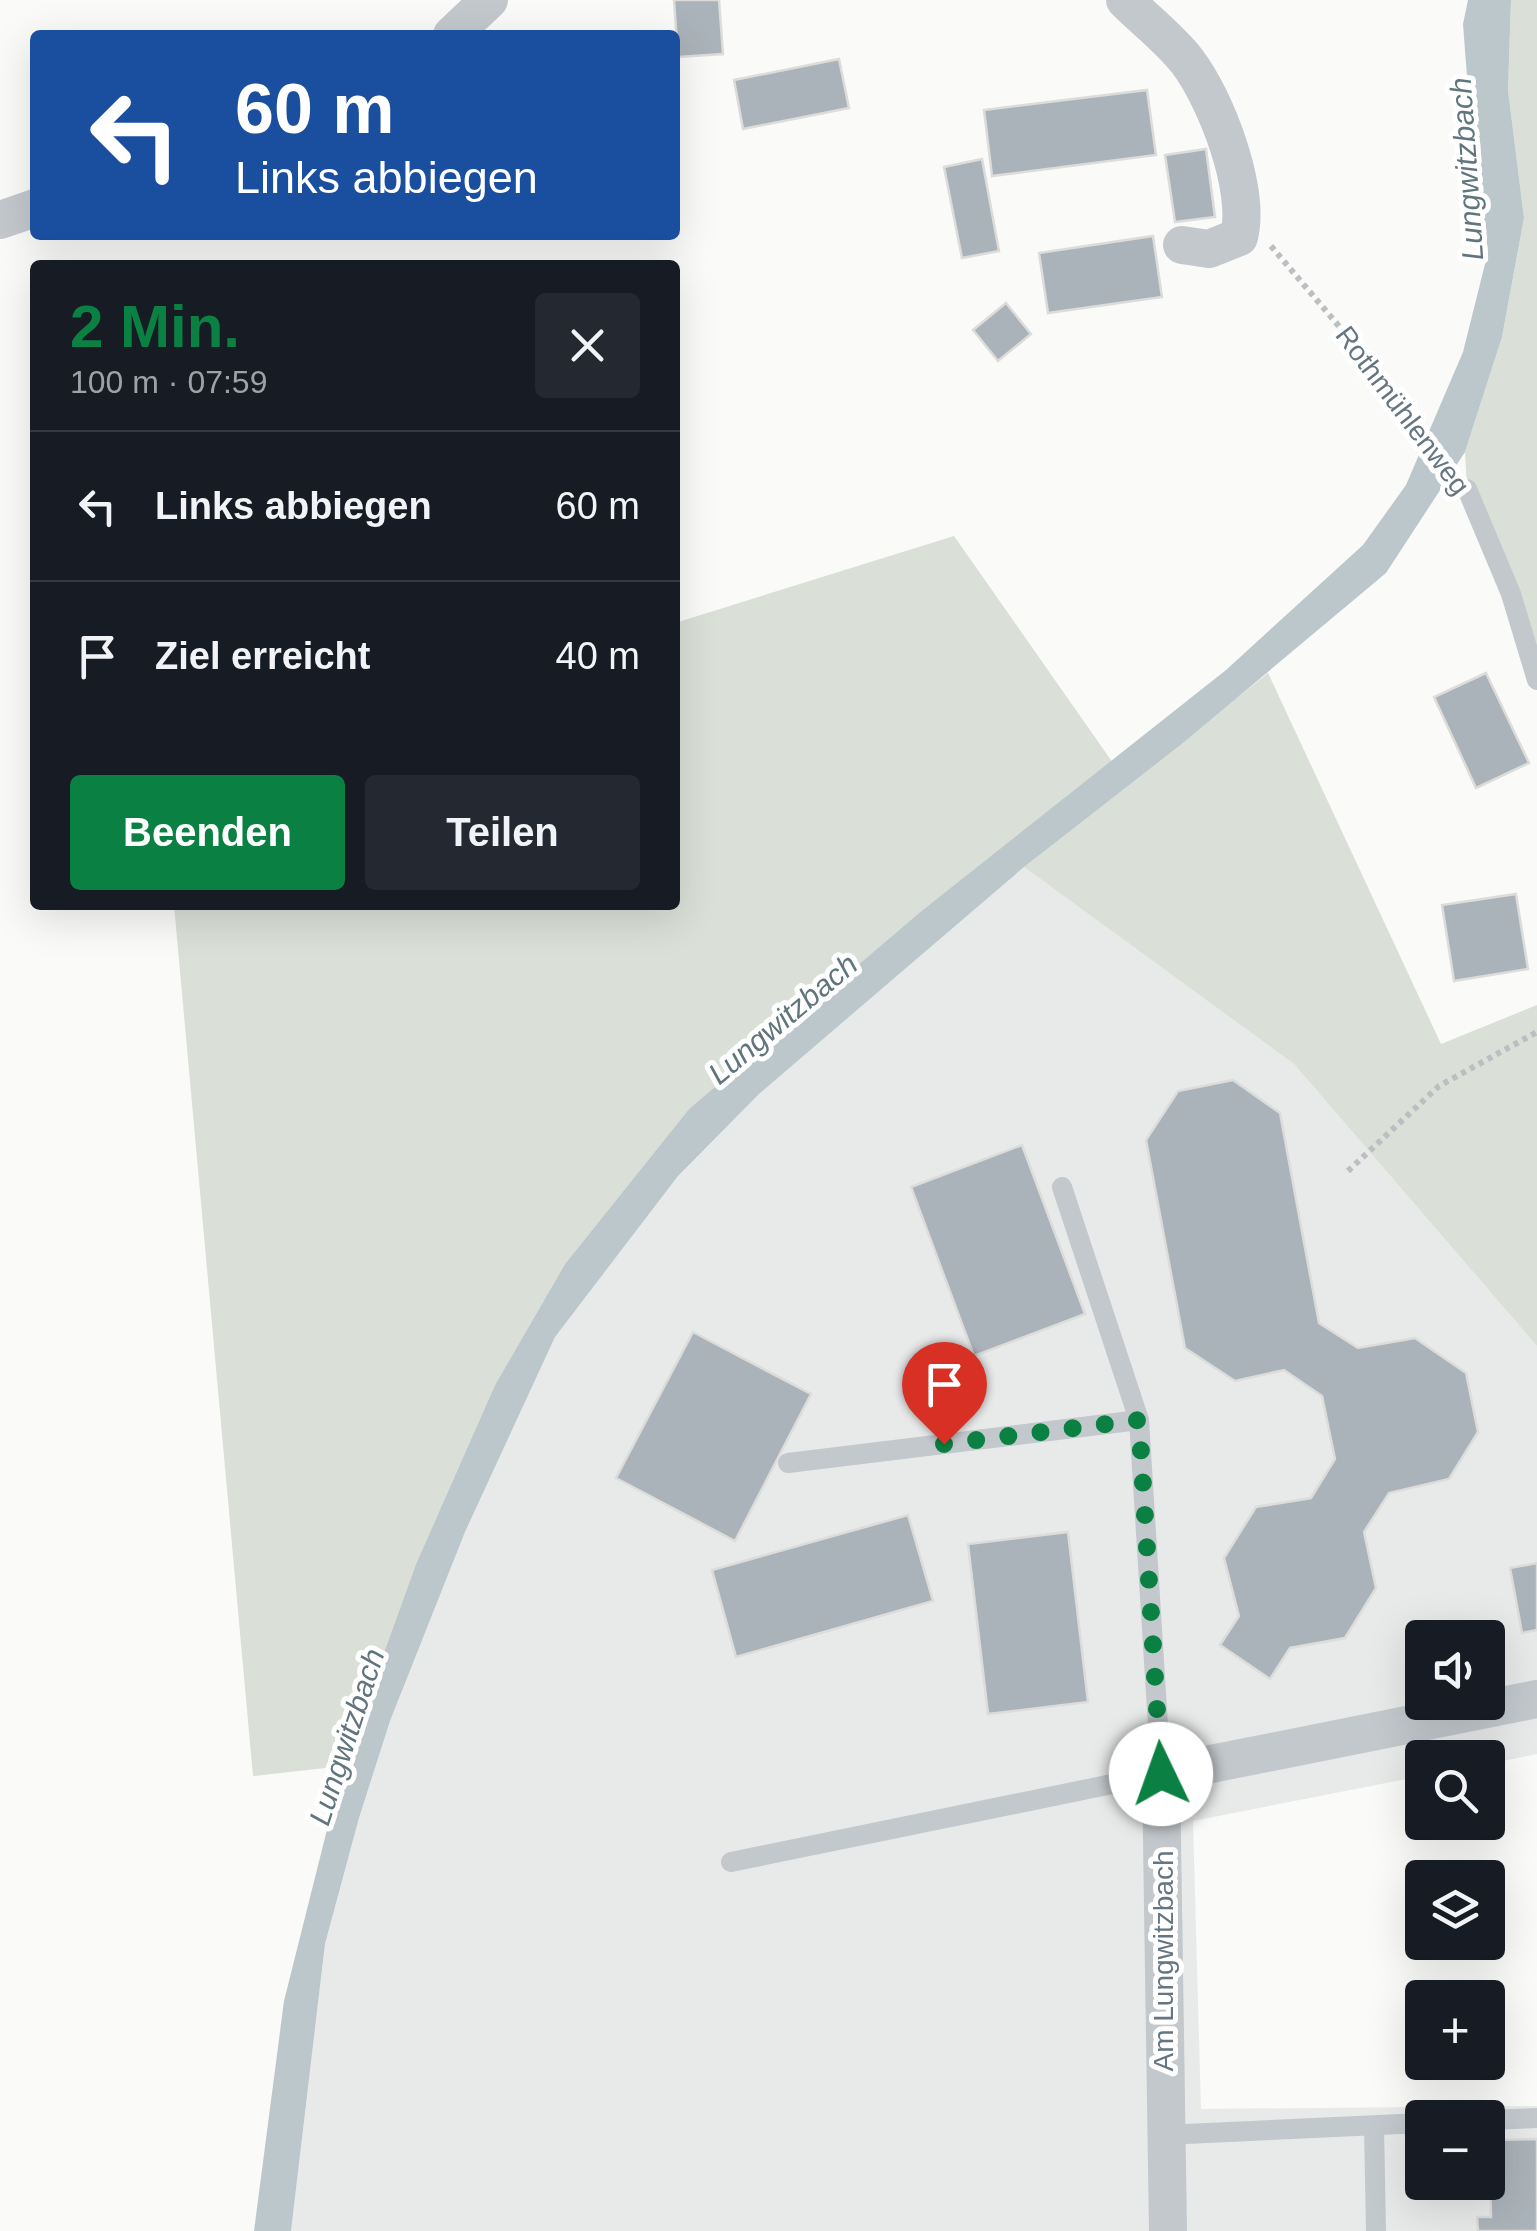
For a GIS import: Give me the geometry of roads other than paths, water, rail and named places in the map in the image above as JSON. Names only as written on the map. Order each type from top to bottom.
[{"type":"street","points":[[457,30],[489,0]]},
{"type":"street","points":[[1126,0],[1188,62],[1231,149],[1245,212],[1238,237],[1208,249],[1182,246]]},
{"type":"street","points":[[0,220],[30,210]]},
{"type":"street","points":[[1161,1774],[1537,1699]]},
{"type":"street","name":"Am Lungwitzbach","points":[[1161,1774],[1168,2231]]},
{"type":"lane","name":"Rothmühlenweg","points":[[1468,490],[1511,594],[1537,680]]},
{"type":"lane","points":[[731,1862],[1161,1774],[1139,1420],[1062,1187]]},
{"type":"lane","points":[[788,1463],[1139,1420]]},
{"type":"lane","points":[[1505,2119],[1537,2118]]},
{"type":"lane","points":[[1164,2136],[1405,2124]]},
{"type":"lane","points":[[1374,2126],[1376,2231]]},
{"type":"water label","name":"Lungwitzbach","points":[[1467,169]]},
{"type":"water label","name":"Lungwitzbach","points":[[783,1019]]},
{"type":"water label","name":"Lungwitzbach","points":[[347,1737]]}]
